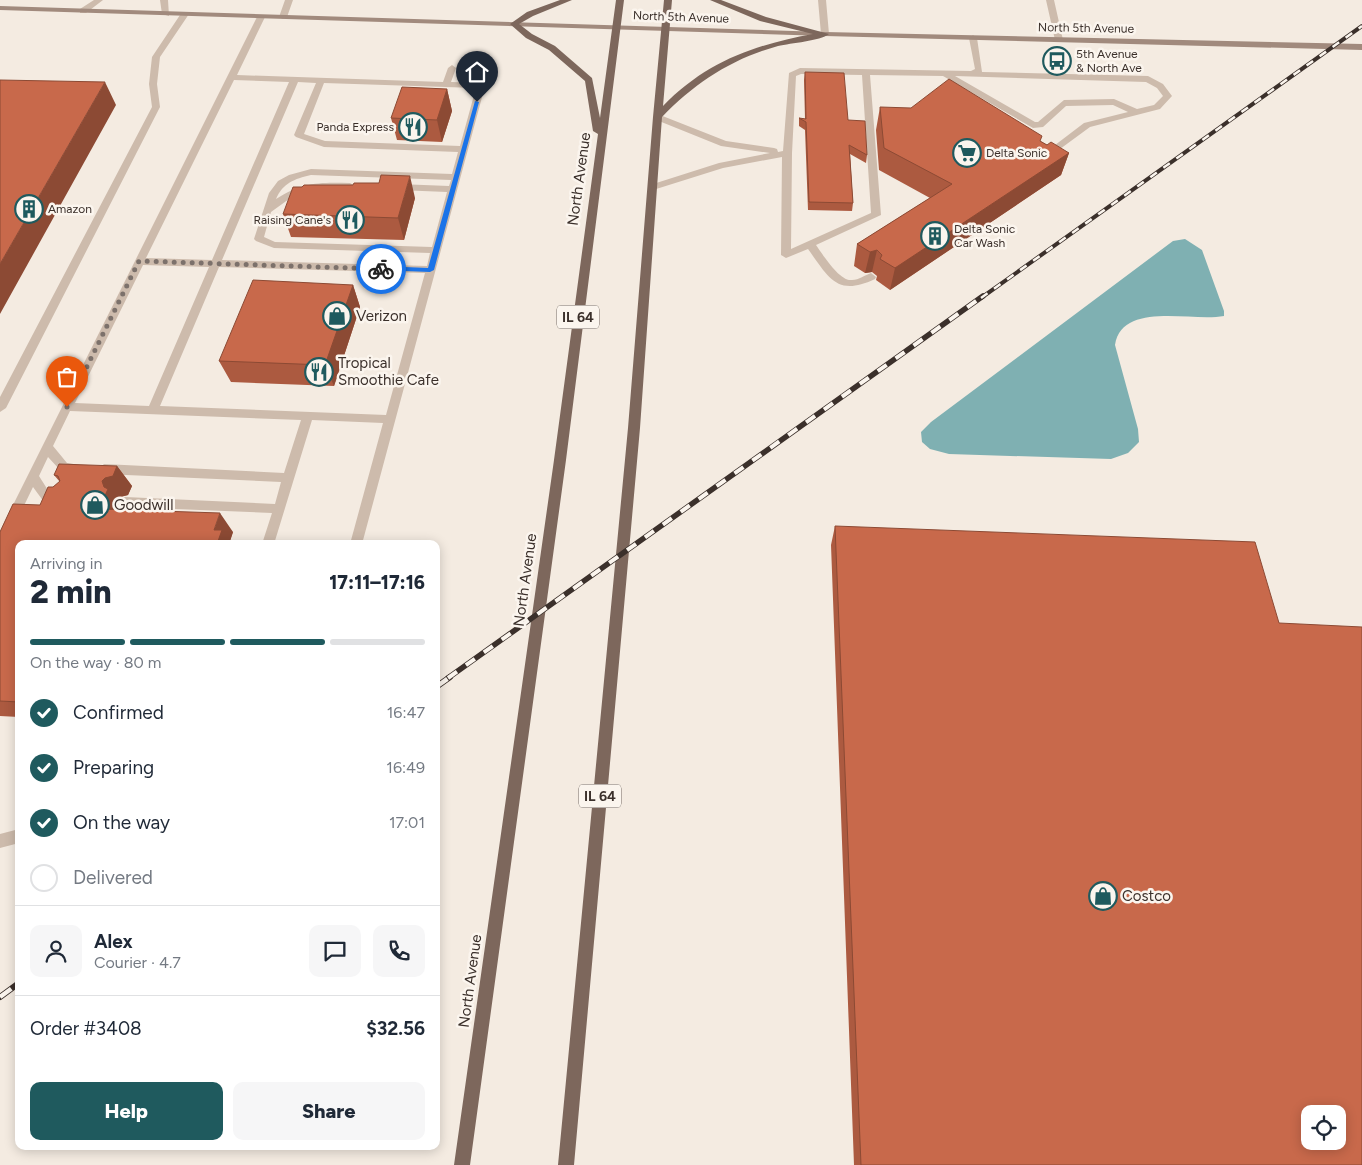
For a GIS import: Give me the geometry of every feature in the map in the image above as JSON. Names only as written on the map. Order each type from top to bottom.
[{"type":"main road","points":[[568,0],[530,14],[514,24],[529,36],[552,48],[589,80],[594,98],[601,146]]},
{"type":"main road","name":"North Avenue","points":[[462,1165],[560,460],[620,0]]},
{"type":"main road","name":"IL 64","points":[[566,1165],[633,436],[653,187],[656,118],[668,0]]},
{"type":"main road","points":[[714,0],[764,19],[825,34]]},
{"type":"main road","points":[[656,118],[700,77],[719,65],[748,52],[776,43],[825,34]]},
{"type":"street","name":"North 5th Avenue","points":[[0,8],[825,34],[1362,47]]},
{"type":"lane","points":[[83,11],[99,0]]},
{"type":"lane","points":[[164,0],[166,14]]},
{"type":"lane","points":[[283,17],[289,0]]},
{"type":"lane","points":[[822,0],[825,34]]},
{"type":"lane","points":[[1050,0],[1059,40]]},
{"type":"lane","points":[[0,408],[156,107],[153,84],[156,57],[185,14]]},
{"type":"lane","points":[[0,544],[260,16]]},
{"type":"lane","points":[[973,38],[979,70],[973,74]]},
{"type":"lane","points":[[446,85],[452,68]]},
{"type":"lane","points":[[866,72],[876,215],[786,255],[787,153],[792,75],[800,71],[866,72],[944,74],[973,74],[1148,79],[1160,86],[1168,96],[1157,107],[1138,113],[1119,115],[1087,125],[1039,162]]},
{"type":"lane","points":[[944,74],[1033,125],[1040,125],[1064,103],[1114,102],[1138,113]]},
{"type":"lane","points":[[230,77],[481,86],[357,540]]},
{"type":"lane","points":[[153,409],[295,79]]},
{"type":"lane","points":[[321,80],[299,135],[324,144],[463,149]]},
{"type":"lane","points":[[656,118],[724,144],[787,153]]},
{"type":"lane","points":[[653,187],[722,165],[787,153]]},
{"type":"lane","points":[[436,250],[274,244],[259,239],[263,220],[276,188],[291,176],[311,172],[456,177]]},
{"type":"lane","points":[[267,210],[293,192],[316,185],[365,186]]},
{"type":"lane","points":[[384,187],[452,189]]},
{"type":"lane","points":[[810,244],[835,276],[847,284],[856,283],[871,277]]},
{"type":"lane","points":[[139,261],[430,270]]},
{"type":"lane","points":[[67,407],[390,418]]},
{"type":"lane","points":[[269,540],[308,416]]},
{"type":"lane","points":[[47,447],[64,467],[288,478]]},
{"type":"lane","points":[[33,477],[48,499],[69,500]]},
{"type":"lane","points":[[125,502],[279,509]]},
{"type":"lane","points":[[0,841],[15,837]]},
{"type":"water","points":[[1185,239],[1202,250],[1224,311],[1224,316],[1160,316],[1144,318],[1130,323],[1120,331],[1115,345],[1138,429],[1139,442],[1128,453],[1111,459],[949,454],[930,449],[922,442],[921,432],[931,422],[1173,241]]},
{"type":"building","points":[[805,72],[844,73],[848,120],[865,121],[867,155],[849,145],[853,203],[809,202],[806,122],[799,118],[806,119]]},
{"type":"building","points":[[949,79],[1042,136],[1040,141],[1047,145],[1051,142],[1069,153],[895,268],[880,259],[882,255],[877,250],[870,252],[857,244],[952,184],[884,148],[880,107],[911,108]]},
{"type":"building","name":"Amazon","points":[[0,80],[105,82],[0,264]]},
{"type":"building","points":[[402,87],[447,89],[437,120],[391,118]]},
{"type":"building","points":[[381,175],[410,176],[398,218],[283,214],[293,187],[379,183]]},
{"type":"building","points":[[253,280],[353,285],[325,365],[219,361]]},
{"type":"building","points":[[59,464],[117,466],[113,476],[102,481],[104,487],[108,489],[99,509],[220,513],[214,530],[222,530],[218,540],[15,540],[15,702],[0,701],[0,532],[13,504],[40,505],[48,487],[53,487],[60,481],[58,476],[54,475]]},
{"type":"building","name":"Costco","points":[[835,526],[1255,542],[1279,623],[1362,627],[1362,1165],[861,1165]]},
{"type":"railway","points":[[981,298],[1362,26]]},
{"type":"railway","points":[[448,678],[983,296]]},
{"type":"railway","points":[[440,684],[450,677]]},
{"type":"railway","points":[[0,997],[15,986]]},
{"type":"way so far","points":[[67,407],[139,261],[381,269]]},
{"type":"place","name":"5th Avenue & North Ave","points":[[1057,61]]},
{"type":"place","name":"Panda Express","points":[[413,127]]},
{"type":"place","name":"Delta Sonic","points":[[967,153]]},
{"type":"place","name":"Amazon","points":[[29,209]]},
{"type":"place","name":"Raising Cane's","points":[[350,220]]},
{"type":"place","name":"Delta Sonic Car Wash","points":[[935,236]]},
{"type":"place","name":"Verizon","points":[[337,316]]},
{"type":"place","name":"Tropical Smoothie Cafe","points":[[319,372]]},
{"type":"place","name":"Goodwill","points":[[95,505]]},
{"type":"place","name":"Costco","points":[[1103,896]]},
{"type":"route","points":[[381,269],[430,270],[477,102]]}]
